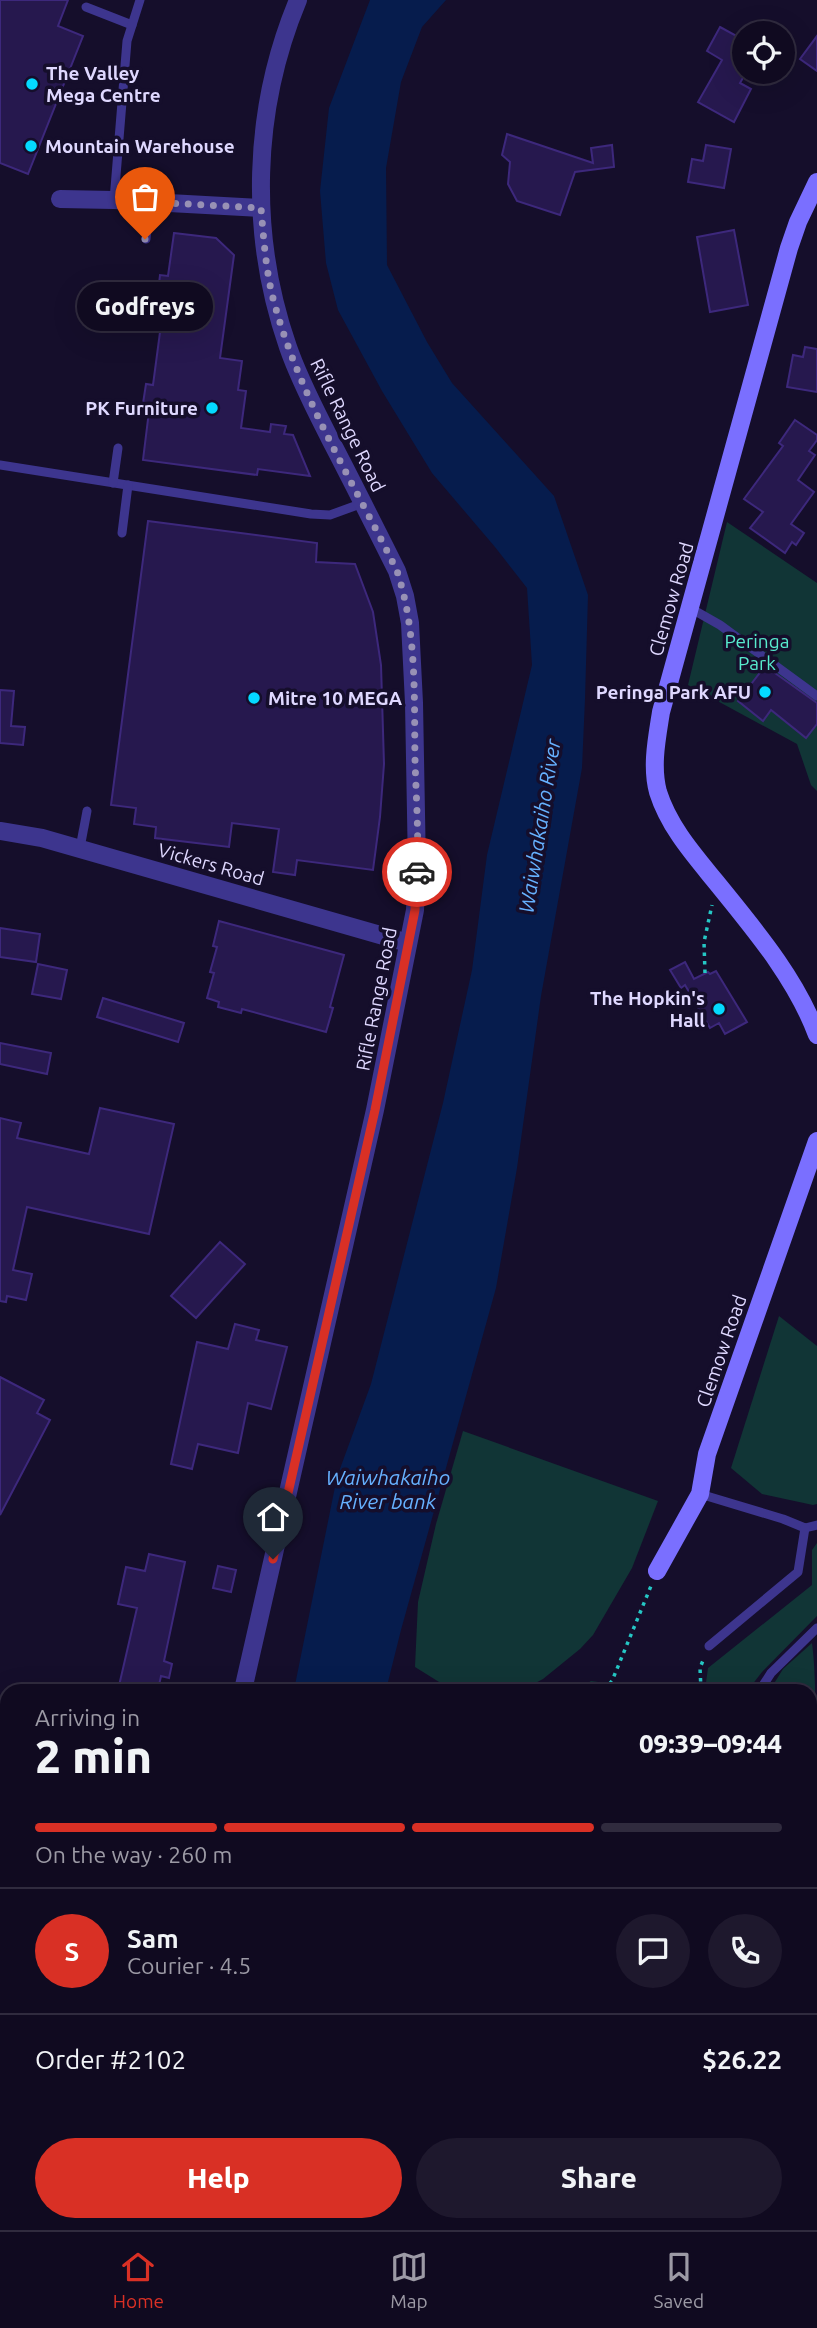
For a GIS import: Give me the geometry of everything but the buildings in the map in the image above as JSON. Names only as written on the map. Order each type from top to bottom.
[{"type":"street","name":"Rifle Range Road","points":[[244,1684],[375,1110],[415,910],[417,868],[414,703],[410,623],[405,596],[397,571],[302,384],[288,349],[266,265],[261,208],[261,161],[272,76],[298,0]]},
{"type":"street","name":"Clemow Road","points":[[817,182],[789,248],[661,712],[654,765],[658,791],[681,838],[780,965],[810,1017],[817,1035]]},
{"type":"street","points":[[60,199],[261,208]]},
{"type":"street","name":"Vickers Road","points":[[0,831],[80,848],[408,943]]},
{"type":"street","name":"Clemow Road","points":[[657,1571],[700,1494],[707,1454],[817,1141]]},
{"type":"lane","points":[[114,200],[127,41],[139,0]]},
{"type":"lane","points":[[86,8],[132,25]]},
{"type":"lane","points":[[145,239],[150,202]]},
{"type":"lane","points":[[113,483],[118,448]]},
{"type":"lane","points":[[0,465],[311,514],[330,515],[363,503]]},
{"type":"lane","points":[[122,533],[128,485]]},
{"type":"lane","points":[[690,608],[720,625],[817,696]]},
{"type":"lane","points":[[80,848],[87,811]]},
{"type":"lane","points":[[700,1494],[805,1528],[817,1525]]},
{"type":"lane","points":[[709,1646],[798,1572],[805,1528]]},
{"type":"lane","points":[[764,1684],[771,1673],[817,1628]]},
{"type":"path","points":[[705,973],[705,942],[712,905]]},
{"type":"path","points":[[609,1684],[657,1571]]},
{"type":"path","points":[[701,1684],[700,1668],[709,1646]]},
{"type":"green space","name":"Peringa Park","points":[[727,522],[817,583],[817,791],[811,785],[797,744],[688,685]]},
{"type":"green space","points":[[779,1316],[817,1346],[817,1504],[813,1505],[762,1494],[731,1468]]},
{"type":"green space","points":[[463,1431],[658,1501],[632,1568],[593,1635],[580,1649],[533,1684],[442,1684],[415,1667],[418,1602],[436,1524]]},
{"type":"green space","points":[[817,1543],[817,1616],[753,1684],[706,1684],[708,1668],[812,1585],[812,1550]]},
{"type":"green space","points":[[812,1643],[814,1684],[774,1684],[783,1669]]},
{"type":"green space","points":[[591,1681],[613,1684],[586,1684]]},
{"type":"water","name":"Waiwhakaiho River bank","points":[[370,0],[446,0],[422,27],[401,82],[386,168],[387,265],[427,342],[452,383],[554,496],[588,595],[582,768],[541,996],[517,1168],[496,1288],[388,1684],[295,1684],[337,1477],[371,1384],[443,1103],[472,970],[487,855],[532,665],[527,588],[432,473],[382,391],[338,310],[326,263],[320,191],[329,108]]},
{"type":"way so far","points":[[145,239],[150,202],[261,208],[266,265],[288,349],[302,384],[397,571],[405,596],[410,623],[414,703],[417,872]]},
{"type":"place","name":"The Valley Mega Centre","points":[[32,84]]},
{"type":"place","name":"Mountain Warehouse","points":[[31,146]]},
{"type":"place","name":"Godfreys","points":[[145,239]]},
{"type":"place","name":"PK Furniture","points":[[212,408]]},
{"type":"place","name":"Peringa Park AFU","points":[[765,692]]},
{"type":"place","name":"Mitre 10 MEGA","points":[[254,698]]},
{"type":"place","name":"The Hopkin's Hall","points":[[719,1009]]},
{"type":"route","points":[[273,1559],[375,1110],[415,910],[417,872]]},
{"type":"water label","name":"Waiwhakaiho River","points":[[540,826]]}]
